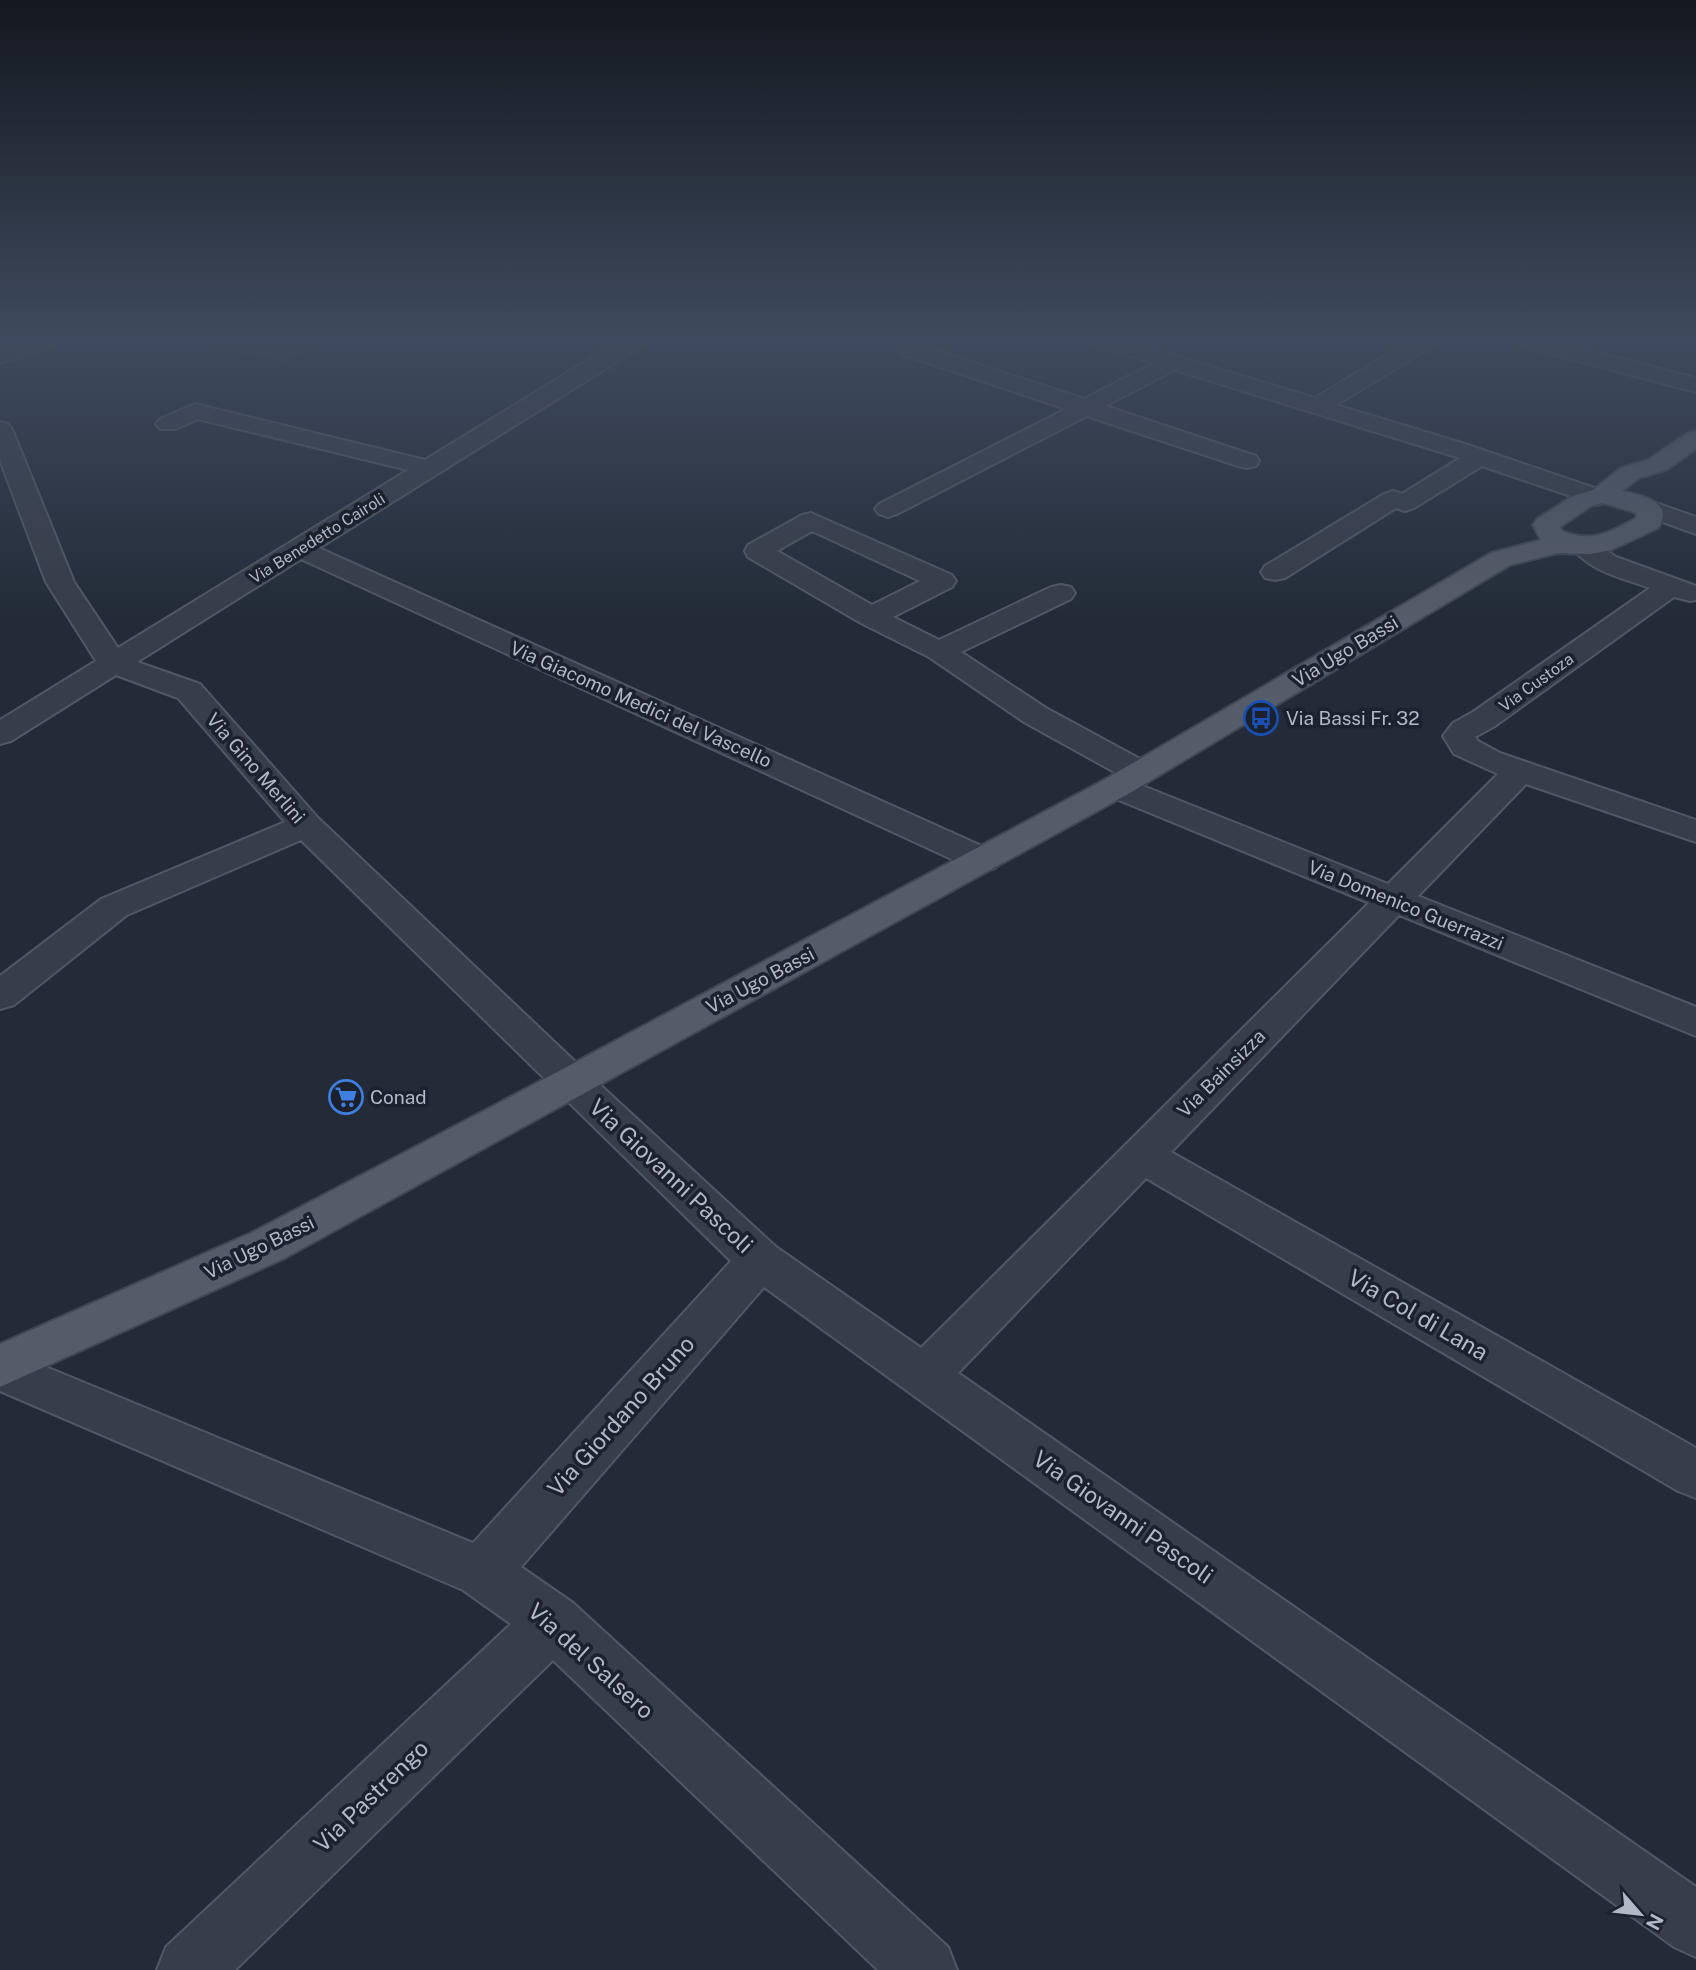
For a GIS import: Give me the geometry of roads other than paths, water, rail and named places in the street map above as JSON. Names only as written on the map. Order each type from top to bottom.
[{"type":"main road","points":[[1599,496],[1641,505],[1657,465],[1696,438]]},
{"type":"main road","name":"Via Ugo Bassi","points":[[1501,559],[1512,543],[1582,501],[1599,496],[1630,472],[1657,465]]},
{"type":"main road","name":"Via Ugo Bassi","points":[[0,1368],[267,1246],[983,860],[1128,779],[1501,559],[1525,555],[1544,544],[1604,546],[1649,522],[1641,505]]},
{"type":"main road","points":[[1546,525],[1551,536],[1575,545]]},
{"type":"street","points":[[2,433],[60,582],[113,664]]},
{"type":"street","points":[[285,433],[429,468]]},
{"type":"street","name":"Via Benedetto Cairoli","points":[[0,734],[486,433]]},
{"type":"street","points":[[888,509],[1037,433]]},
{"type":"street","points":[[1159,433],[1247,461]]},
{"type":"street","points":[[1403,433],[1599,496]]},
{"type":"street","points":[[1275,572],[1393,499],[1405,503],[1479,457]]},
{"type":"street","points":[[1641,505],[1696,526]]},
{"type":"street","name":"Via Domenico Guerrazzi","points":[[871,617],[942,581],[811,521],[758,551],[871,617],[939,651],[1128,779],[1392,900],[1696,1022]]},
{"type":"street","name":"Via Custoza","points":[[1575,545],[1606,563],[1684,590]]},
{"type":"street","name":"Via Giacomo Medici del Vascello","points":[[300,549],[983,860]]},
{"type":"street","name":"Via Custoza","points":[[1520,771],[1489,760],[1465,747],[1460,736],[1464,730],[1684,590]]},
{"type":"street","points":[[939,651],[1061,593]]},
{"type":"street","name":"Via Gino Merlini","points":[[113,664],[188,691],[306,825],[571,1082]]},
{"type":"street","points":[[1520,771],[1696,832]]},
{"type":"street","name":"Via Bainsizza","points":[[924,1376],[1520,771]]},
{"type":"street","points":[[0,996],[114,907],[306,825]]},
{"type":"street","name":"Via Giovanni Pascoli","points":[[571,1082],[760,1260],[1696,1926]]},
{"type":"street","name":"Via Col di Lana","points":[[1140,1155],[1696,1475]]},
{"type":"street","name":"Via Giordano Bruno","points":[[482,1572],[760,1260]]},
{"type":"street","name":"Via del Salsero","points":[[0,1368],[482,1572],[554,1622],[925,1970]]},
{"type":"street","name":"Via Pastrengo","points":[[189,1970],[554,1622]]},
{"type":"place","name":"Via Bassi Fr. 32","points":[[1261,718]]},
{"type":"place","name":"Conad","points":[[346,1097]]}]
